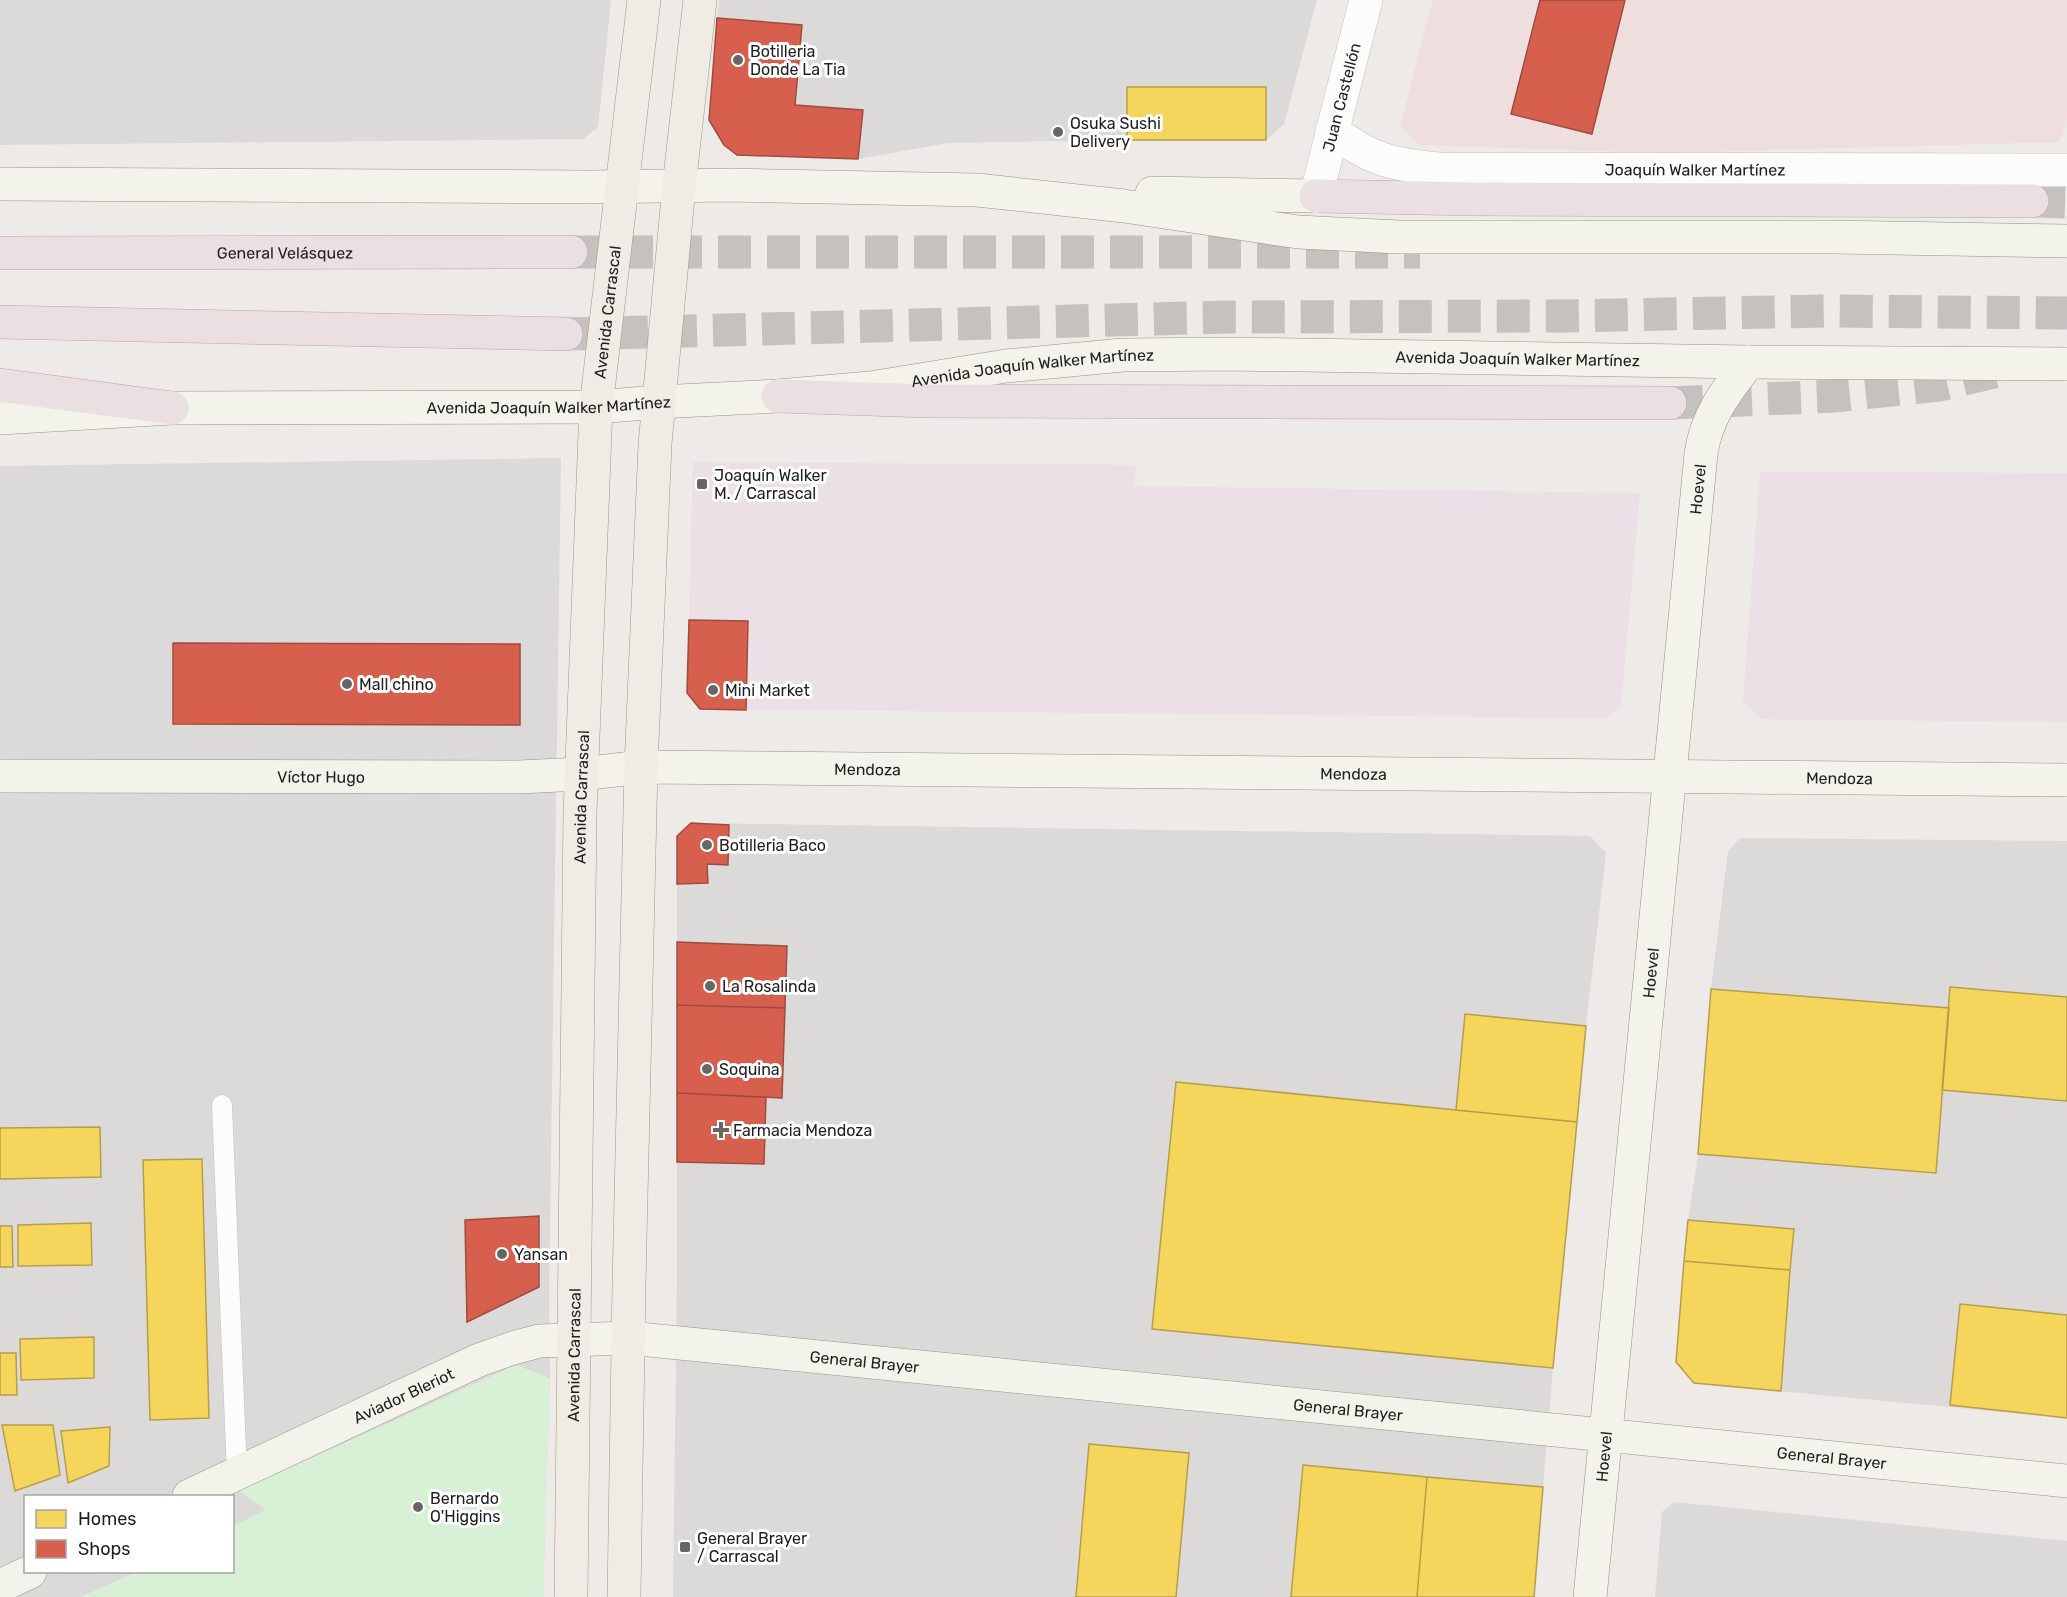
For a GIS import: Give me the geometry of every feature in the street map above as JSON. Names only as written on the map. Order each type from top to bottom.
[{"type":"highway","points":[[1316,196],[1474,199],[2032,201]]},
{"type":"highway","name":"General Velásquez","points":[[0,253],[571,252]]},
{"type":"highway","points":[[0,322],[566,334]]},
{"type":"highway","points":[[0,386],[172,408]]},
{"type":"highway","points":[[778,396],[927,402],[1670,403]]},
{"type":"main road","name":"Avenida Carrascal","points":[[571,1597],[581,774],[596,407],[644,0]]},
{"type":"main road","points":[[624,1597],[641,767],[658,402],[700,0]]},
{"type":"street","name":"Juan Castellón","points":[[1316,196],[1366,0]]},
{"type":"street","name":"Joaquín Walker Martínez","points":[[1332,130],[1353,146],[1376,158],[1413,167],[1438,169],[2067,170]]},
{"type":"street","points":[[0,184],[621,186],[730,184],[1316,196]]},
{"type":"street","points":[[977,190],[1124,206],[1298,232],[1399,237],[1833,237],[2067,241]]},
{"type":"street","name":"Avenida Joaquín Walker Martínez","points":[[0,418],[172,408],[596,407],[870,388],[1006,366],[1123,355],[1230,354],[1749,362],[2067,363]]},
{"type":"street","name":"Hoevel","points":[[1590,1597],[1702,444],[1715,409],[1727,389],[1749,362]]},
{"type":"street","name":"Mendoza","points":[[641,767],[2067,780]]},
{"type":"street","name":"Víctor Hugo","points":[[0,776],[519,777],[581,774],[641,767]]},
{"type":"street","name":"Aviador Bleriot","points":[[193,1495],[479,1360],[539,1341],[629,1338]]},
{"type":"street","name":"General Brayer","points":[[629,1338],[2067,1481]]},
{"type":"street","points":[[0,1586],[28,1573]]},
{"type":"lane","points":[[222,1105],[237,1474]]},
{"type":"shaded area","points":[[0,0],[611,0],[598,127],[583,139],[0,145]]},
{"type":"shaded area","points":[[719,0],[1317,0],[1284,124],[1266,140],[948,143],[858,159],[737,155],[724,145],[709,120]]},
{"type":"shaded area","points":[[1433,0],[2067,0],[2067,115],[2060,142],[1666,153],[1418,145],[1400,126]]},
{"type":"shaded area","points":[[561,458],[549,1296],[550,1378],[543,1597],[0,1597],[0,466]]},
{"type":"shaded area","points":[[693,462],[1136,465],[1134,486],[1640,493],[1621,706],[1606,718],[700,709],[687,693]]},
{"type":"shaded area","points":[[1760,472],[2067,473],[2067,722],[1760,719],[1743,701]]},
{"type":"shaded area","points":[[691,823],[1590,836],[1606,853],[1586,1026],[1553,1368],[1534,1597],[673,1597],[677,1276],[677,835]]},
{"type":"shaded area","points":[[1740,838],[2067,841],[2067,1418],[1694,1383],[1676,1362],[1688,1220],[1698,1154],[1711,989],[1728,851]]},
{"type":"shaded area","points":[[1674,1502],[2067,1541],[2067,1597],[1655,1597],[1662,1512]]},
{"type":"green space","points":[[516,1365],[550,1378],[543,1597],[81,1597],[134,1573],[234,1573],[234,1526],[266,1510],[239,1491]]},
{"type":"building: Homes","points":[[1127,87],[1266,87],[1266,140],[1127,140]]},
{"type":"building: Homes","points":[[1950,987],[2067,997],[2067,1101],[1942,1090]]},
{"type":"building: Homes","points":[[1711,989],[1949,1008],[1936,1173],[1698,1154]]},
{"type":"building: Homes","points":[[1465,1014],[1586,1026],[1577,1122],[1456,1110]]},
{"type":"building: Homes","points":[[1176,1082],[1577,1122],[1553,1368],[1152,1329]]},
{"type":"building: Homes","points":[[100,1127],[101,1177],[0,1179],[0,1128]]},
{"type":"building: Homes","points":[[202,1159],[209,1418],[150,1420],[143,1160]]},
{"type":"building: Homes","points":[[1688,1220],[1794,1229],[1790,1270],[1684,1261]]},
{"type":"building: Homes","points":[[91,1223],[92,1265],[18,1266],[18,1225]]},
{"type":"building: Homes","points":[[0,1226],[12,1226],[13,1267],[0,1267]]},
{"type":"building: Homes","points":[[1684,1261],[1790,1270],[1781,1391],[1694,1383],[1676,1362]]},
{"type":"building: Homes","points":[[1960,1304],[2067,1315],[2067,1418],[1950,1405]]},
{"type":"building: Homes","points":[[94,1337],[94,1378],[21,1380],[20,1339]]},
{"type":"building: Homes","points":[[0,1353],[16,1353],[17,1395],[0,1395]]},
{"type":"building: Homes","points":[[2,1425],[53,1425],[60,1475],[15,1491]]},
{"type":"building: Homes","points":[[110,1427],[109,1466],[68,1483],[61,1431]]},
{"type":"building: Homes","points":[[1089,1444],[1189,1453],[1176,1597],[1076,1597]]},
{"type":"building: Homes","points":[[1303,1465],[1427,1477],[1417,1597],[1291,1597]]},
{"type":"building: Homes","points":[[1427,1477],[1543,1487],[1534,1597],[1417,1597]]},
{"type":"building: Shops","points":[[1540,0],[1625,0],[1592,134],[1511,114]]},
{"type":"building: Shops","points":[[717,18],[802,25],[795,105],[863,110],[858,159],[737,155],[724,145],[709,120]]},
{"type":"building: Shops","points":[[689,620],[748,621],[746,710],[700,709],[687,693]]},
{"type":"building: Shops","name":"Mall chino","points":[[173,643],[520,644],[520,725],[173,724]]},
{"type":"building: Shops","points":[[691,823],[729,825],[728,865],[707,864],[708,883],[677,884],[677,836]]},
{"type":"building: Shops","points":[[677,942],[787,946],[785,1008],[677,1005]]},
{"type":"building: Shops","points":[[677,1005],[785,1008],[782,1098],[677,1093]]},
{"type":"building: Shops","name":"Farmacia Mendoza","points":[[677,1093],[766,1097],[764,1164],[677,1162]]},
{"type":"building: Shops","name":"Yansan","points":[[539,1216],[539,1287],[467,1322],[465,1220]]},
{"type":"tunnel","points":[[2032,201],[2067,202]]},
{"type":"tunnel","points":[[571,252],[1420,252]]},
{"type":"tunnel","points":[[566,334],[1229,317],[1563,316],[1825,311],[2067,313]]},
{"type":"tunnel","points":[[1670,403],[1834,396],[1939,385],[2002,370]]},
{"type":"place","name":"Botilleria Donde La Tia","points":[[738,60]]},
{"type":"place","name":"Osuka Sushi Delivery","points":[[1058,132]]},
{"type":"place","name":"Joaquín Walker M. / Carrascal","points":[[702,484]]},
{"type":"place","name":"Mall chino","points":[[347,684]]},
{"type":"place","name":"Mini Market","points":[[713,690]]},
{"type":"place","name":"Botilleria Baco","points":[[707,845]]},
{"type":"place","name":"La Rosalinda","points":[[710,986]]},
{"type":"place","name":"Soquina","points":[[707,1069]]},
{"type":"place","name":"Farmacia Mendoza","points":[[721,1130]]},
{"type":"place","name":"Yansan","points":[[502,1254]]},
{"type":"place","name":"Bernardo O'Higgins","points":[[418,1507]]},
{"type":"place","name":"General Brayer / Carrascal","points":[[685,1547]]}]
